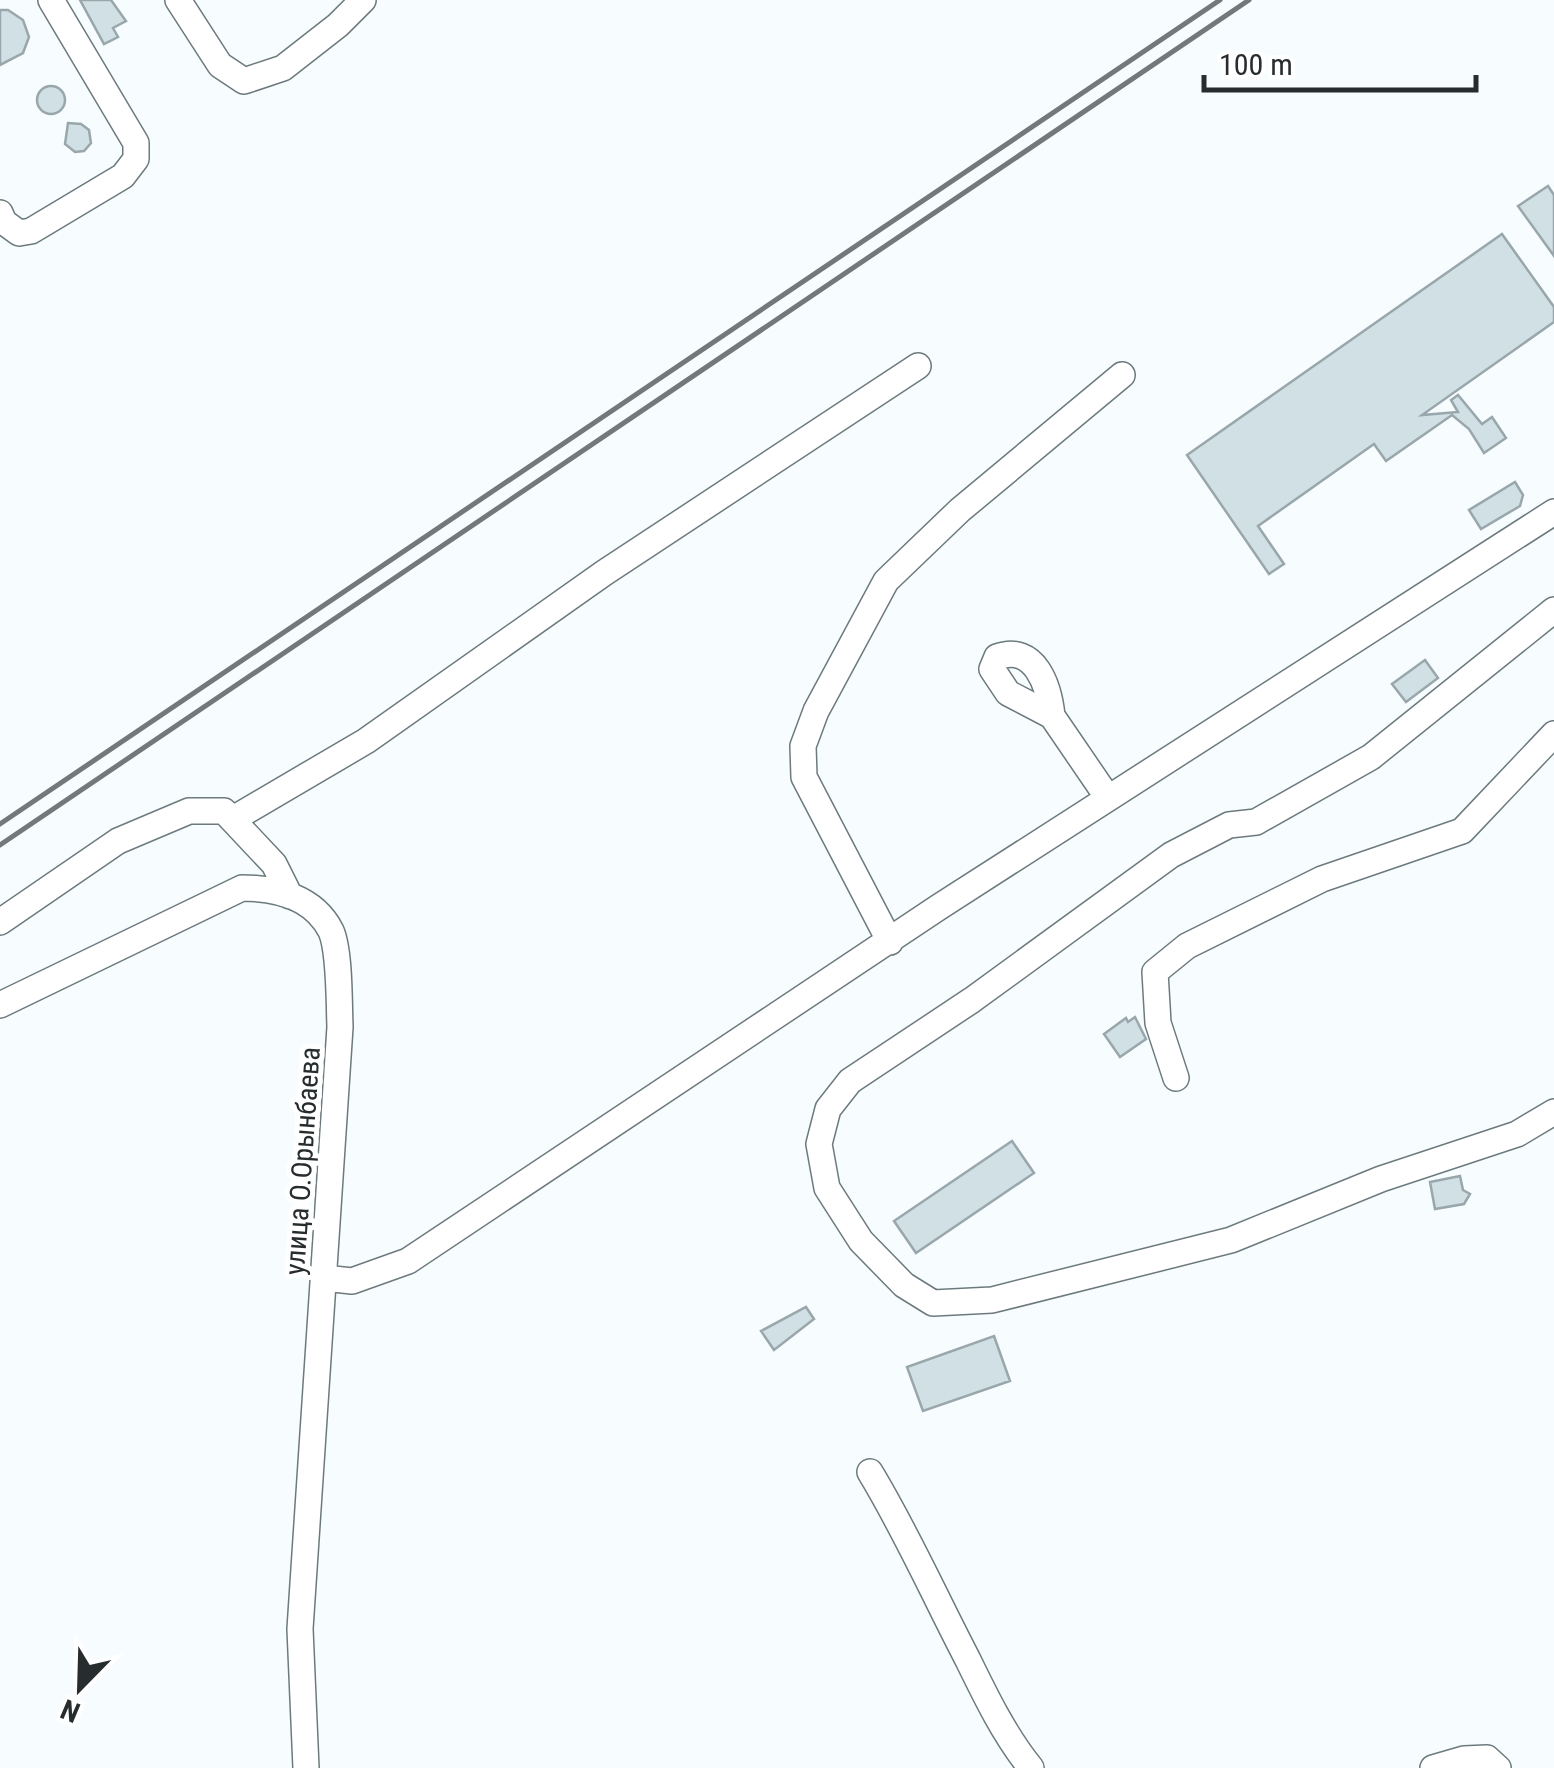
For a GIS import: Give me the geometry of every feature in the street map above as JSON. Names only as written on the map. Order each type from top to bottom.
[{"type":"street","points":[[0,214],[19,233],[31,231],[123,176],[136,159],[136,142],[51,0]]},
{"type":"street","points":[[178,0],[220,65],[244,81],[282,68],[338,25],[363,0]]},
{"type":"street","points":[[233,819],[366,741],[604,574],[918,366]]},
{"type":"street","points":[[890,942],[804,777],[803,746],[816,712],[886,581],[960,510],[1122,375]]},
{"type":"street","points":[[324,1278],[352,1281],[408,1262],[1108,798],[1554,512]]},
{"type":"street","points":[[1554,610],[1371,757],[1256,822],[1229,825],[1171,854],[972,1000],[850,1080],[828,1109],[819,1144],[826,1188],[862,1241],[904,1285],[933,1302],[992,1300],[1231,1240],[1382,1179],[1517,1134],[1554,1112]]},
{"type":"street","points":[[1052,716],[1108,798]]},
{"type":"street","points":[[1176,1078],[1158,1023],[1155,972],[1187,946],[1322,879],[1462,831],[1554,734]]},
{"type":"street","points":[[0,922],[118,841],[189,812],[224,811],[274,864],[290,896]]},
{"type":"street","points":[[0,1005],[242,888],[272,888],[290,896]]},
{"type":"street","name":"улица О.Орынбаева","points":[[290,896],[304,902],[331,932],[339,982],[340,1027],[300,1629],[306,1768]]},
{"type":"street","points":[[870,1472],[914,1549],[988,1700],[1031,1768]]},
{"type":"street","points":[[1433,1768],[1464,1759],[1487,1758],[1498,1768]]},
{"type":"building","points":[[80,0],[111,0],[126,21],[113,28],[118,37],[104,44]]},
{"type":"building","points":[[0,10],[8,10],[23,20],[29,37],[23,53],[0,65]]},
{"type":"building","points":[[51,86],[61,90],[65,100],[61,110],[51,114],[41,110],[37,100],[41,90]]},
{"type":"building","points":[[68,123],[81,124],[89,130],[91,143],[84,151],[75,152],[65,144]]},
{"type":"building","points":[[1548,186],[1554,195],[1554,256],[1518,206]]},
{"type":"building","points":[[1502,234],[1554,307],[1554,322],[1422,415],[1458,412],[1451,400],[1458,395],[1482,424],[1492,417],[1506,438],[1484,453],[1469,429],[1452,415],[1386,461],[1374,444],[1258,526],[1284,564],[1269,574],[1187,455]]},
{"type":"building","points":[[1515,482],[1523,495],[1520,506],[1481,529],[1469,510]]},
{"type":"building","points":[[1425,660],[1438,678],[1406,702],[1392,684]]},
{"type":"building","points":[[1135,1017],[1146,1039],[1120,1057],[1104,1034],[1126,1018],[1128,1022]]},
{"type":"building","points":[[1012,1141],[1034,1173],[916,1253],[894,1221]]},
{"type":"building","points":[[1460,1176],[1463,1190],[1470,1194],[1464,1204],[1435,1209],[1430,1182]]},
{"type":"building","points":[[806,1307],[814,1319],[774,1350],[761,1331]]},
{"type":"building","points":[[994,1336],[1010,1381],[923,1411],[907,1367]]},
{"type":"railway","points":[[0,824],[1220,0]]},
{"type":"railway","points":[[0,845],[1249,0]]}]
